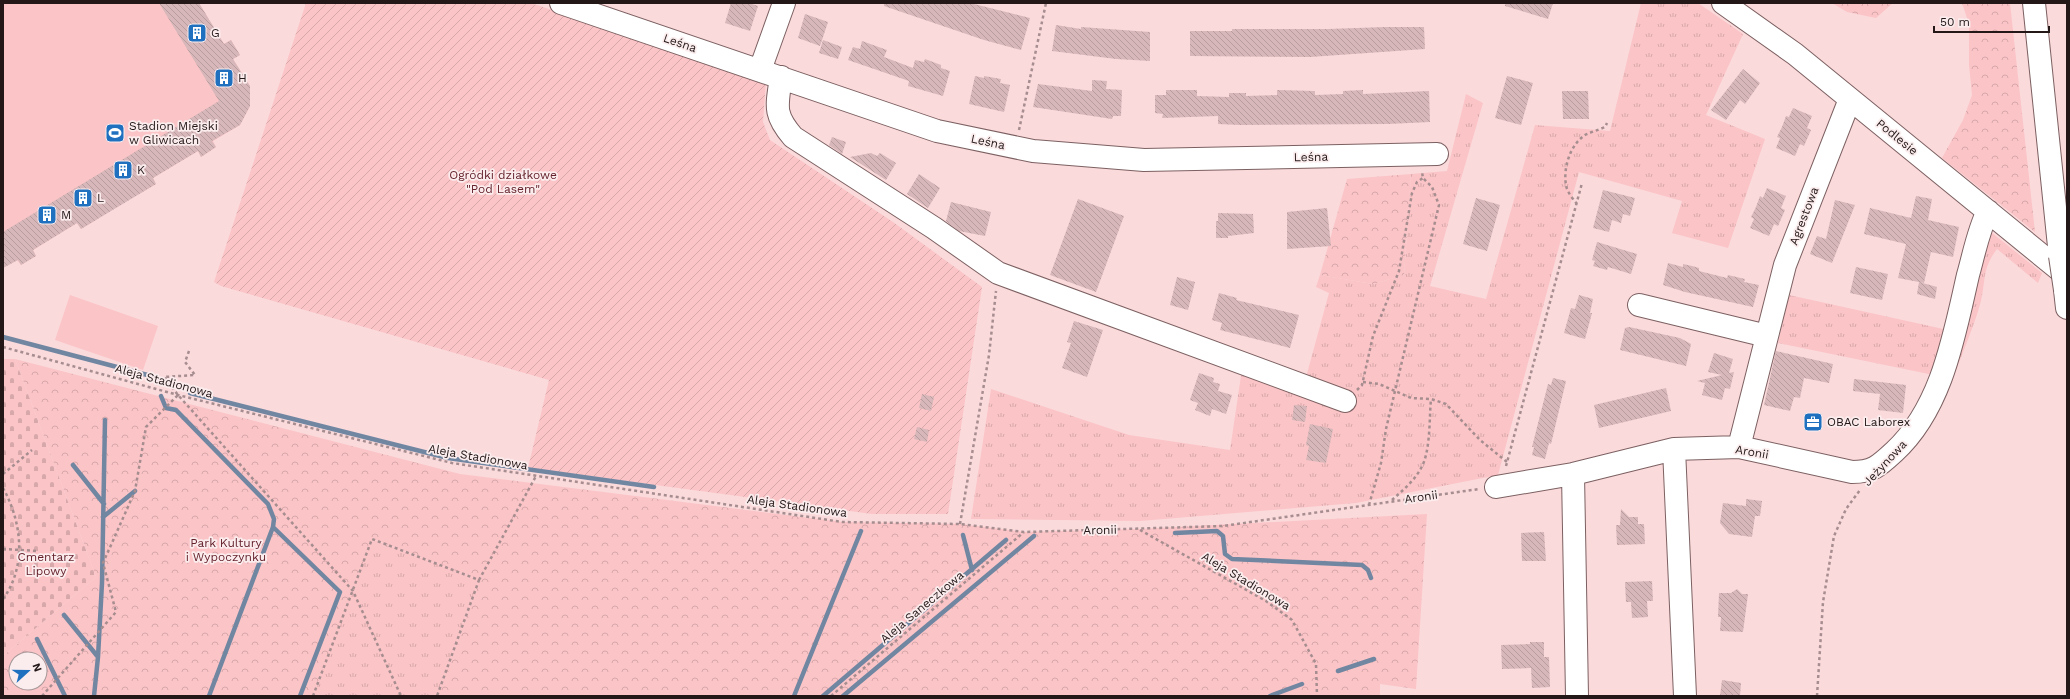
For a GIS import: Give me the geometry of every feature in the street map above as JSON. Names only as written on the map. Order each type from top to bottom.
[{"type":"street","name":"Leśna","points":[[561,3],[781,77],[937,132],[1015,148],[1033,151],[1144,160],[1437,154]]},
{"type":"street","points":[[760,70],[784,3]]},
{"type":"street","name":"Podlesie","points":[[1723,3],[1795,54],[1988,211],[2066,291]]},
{"type":"street","points":[[2034,3],[2060,256],[2066,291]]},
{"type":"street","points":[[781,77],[777,107],[781,124],[793,137],[934,228],[998,273],[1345,401]]},
{"type":"street","name":"Agrestowa","points":[[1739,448],[1785,266],[1850,99]]},
{"type":"street","name":"Jeżynowa","points":[[1878,467],[1906,442],[1926,410],[1938,383],[1948,358],[1976,241],[1988,211]]},
{"type":"street","points":[[1639,305],[1768,336]]},
{"type":"street","name":"Aronii","points":[[1498,486],[1573,474],[1674,449],[1739,448],[1852,472],[1866,472],[1878,467]]},
{"type":"street","points":[[1674,449],[1685,696]]},
{"type":"street","points":[[1573,474],[1577,696]]},
{"type":"path","points":[[1015,148],[1046,3]]},
{"type":"path","points":[[1576,204],[1566,187],[1568,159],[1573,145],[1586,135],[1605,127],[1607,123]]},
{"type":"path","points":[[1369,505],[1381,463],[1395,392],[1438,205],[1432,187],[1423,178],[1417,182],[1412,193],[1399,270],[1373,336],[1362,384],[1379,384],[1395,392],[1411,398],[1431,399],[1446,404],[1480,440],[1507,462]]},
{"type":"path","points":[[1498,486],[1507,462],[1582,183]]},
{"type":"path","points":[[960,524],[989,355],[998,273]]},
{"type":"path","name":"Aleja Stadionowa","points":[[3,347],[178,395],[452,464],[842,522],[960,524]]},
{"type":"path","points":[[189,351],[185,362],[195,375],[164,377],[178,395],[353,591],[401,696]]},
{"type":"path","points":[[42,696],[116,612],[103,563],[135,491],[146,427],[178,395]]},
{"type":"path","points":[[1391,501],[1414,479],[1421,469],[1426,455],[1431,399]]},
{"type":"path","points":[[3,474],[32,450]]},
{"type":"path","name":"Jeżynowa","points":[[1817,696],[1823,602],[1834,536],[1846,508],[1878,467]]},
{"type":"path","points":[[437,696],[479,580],[536,476]]},
{"type":"path","name":"Aronii","points":[[960,524],[1024,532],[1139,530],[1223,526],[1498,486]]},
{"type":"path","points":[[3,488],[11,502],[17,522],[20,550],[18,565],[10,589],[3,599]]},
{"type":"path","name":"Aleja Stadionowa","points":[[1139,530],[1266,601],[1292,620],[1316,664],[1317,696]]},
{"type":"path","name":"Aleja Saneczkowa","points":[[831,696],[1024,532]]},
{"type":"path","points":[[313,696],[372,539],[479,580]]},
{"type":"path","points":[[3,549],[38,551]]},
{"type":"green space","name":"Stadion Miejski w Gliwicach","points":[[3,3],[199,3],[224,44],[231,40],[240,55],[233,59],[250,86],[250,106],[240,125],[213,141],[216,147],[201,157],[198,151],[153,178],[156,184],[141,193],[138,188],[96,220],[81,229],[77,223],[33,250],[36,256],[21,265],[17,260],[3,268]]},
{"type":"green space","name":"Ogródki działkowe \"Pod Lasem\"","points":[[306,3],[531,3],[766,82],[763,122],[770,140],[893,222],[982,287],[948,514],[872,514],[528,468],[549,380],[221,286],[214,282]]},
{"type":"green space","points":[[1641,3],[1698,3],[1743,34],[1706,115],[1765,139],[1728,248],[1672,233],[1682,201],[1579,172],[1498,475],[1356,503],[1140,521],[971,519],[991,389],[1129,435],[1230,450],[1242,369],[1305,381],[1329,293],[1316,287],[1320,275],[1373,284],[1404,275],[1411,174],[1447,171],[1466,94],[1483,103],[1430,286],[1486,299],[1535,125],[1610,131]]},
{"type":"green space","points":[[1832,3],[1893,3],[1876,18],[1847,12]]},
{"type":"green space","points":[[1962,3],[2010,3],[2035,232],[1942,158],[1963,120],[1972,95],[1969,65],[1969,24]]},
{"type":"green space","points":[[1411,174],[1404,275],[1373,284],[1320,275],[1347,179]]},
{"type":"green space","points":[[1976,220],[2042,273],[2038,283],[1997,249],[1989,262],[1985,274],[1978,311],[1953,379],[1778,343],[1789,295],[1948,330]]},
{"type":"green space","points":[[70,295],[158,326],[143,370],[55,340]]},
{"type":"green space","name":"Cmentarz Lipowy","points":[[3,359],[15,359],[96,577],[3,656]]},
{"type":"green space","name":"Park Kultury i Wypoczynku","points":[[15,359],[460,474],[842,522],[960,524],[1024,532],[1139,529],[1427,514],[1416,689],[1380,684],[1380,696],[437,696],[479,580],[373,539],[313,696],[3,696],[3,656],[8,652],[8,691],[48,691],[48,651],[9,651],[96,577]]},
{"type":"green space","points":[[372,539],[479,580],[437,696],[313,696]]},
{"type":"building","points":[[159,3],[199,3],[224,44],[231,40],[240,55],[233,59],[250,86],[250,106],[240,125],[212,141],[216,147],[201,157],[198,151],[153,178],[156,184],[81,229],[77,223],[33,250],[36,256],[21,265],[18,260],[3,268],[3,232],[219,101]]},
{"type":"building","points":[[731,3],[749,3],[758,6],[750,31],[725,23]]},
{"type":"building","points":[[884,3],[970,3],[1030,18],[1021,50],[984,40],[884,6]]},
{"type":"building","points":[[1505,3],[1553,3],[1548,19],[1505,6]]},
{"type":"building","points":[[805,14],[828,22],[820,46],[798,38]]},
{"type":"building","points":[[1056,25],[1081,29],[1081,27],[1150,32],[1150,61],[1116,59],[1052,51]]},
{"type":"building","points":[[1424,27],[1425,49],[1310,57],[1190,56],[1190,31]]},
{"type":"building","points":[[823,40],[842,47],[838,59],[819,53]]},
{"type":"building","points":[[862,41],[887,50],[884,57],[913,68],[915,60],[924,62],[925,59],[941,65],[941,68],[950,71],[943,96],[908,86],[909,81],[848,60],[853,47],[860,49]]},
{"type":"building","points":[[1743,69],[1760,83],[1745,104],[1740,100],[1726,120],[1711,110]]},
{"type":"building","points":[[975,76],[1001,79],[1000,83],[1010,85],[1004,112],[969,104]]},
{"type":"building","points":[[1507,76],[1533,83],[1521,125],[1495,118]]},
{"type":"building","points":[[1092,80],[1107,81],[1106,89],[1122,90],[1121,116],[1113,116],[1112,119],[1033,107],[1038,84],[1092,91]]},
{"type":"building","points":[[1166,90],[1197,90],[1197,96],[1229,97],[1229,93],[1246,93],[1246,96],[1277,95],[1277,90],[1315,91],[1315,95],[1343,94],[1343,91],[1363,90],[1363,94],[1429,91],[1430,122],[1388,124],[1240,125],[1218,124],[1218,116],[1162,118],[1163,114],[1155,113],[1155,95],[1166,95]]},
{"type":"building","points":[[1562,91],[1588,91],[1589,119],[1563,119]]},
{"type":"building","points":[[1793,108],[1812,116],[1807,128],[1811,130],[1804,146],[1800,144],[1795,156],[1776,148],[1780,138],[1777,137],[1786,116],[1789,117]]},
{"type":"building","points":[[832,137],[846,142],[842,154],[829,145]]},
{"type":"building","points":[[871,153],[877,156],[880,153],[896,163],[886,180],[850,157]]},
{"type":"building","points":[[919,174],[940,188],[928,208],[907,194]]},
{"type":"building","points":[[1767,188],[1786,196],[1781,208],[1785,210],[1778,226],[1774,224],[1769,236],[1750,228],[1754,219],[1751,217],[1760,196],[1763,198]]},
{"type":"building","points":[[1603,190],[1635,198],[1630,216],[1623,214],[1621,223],[1612,220],[1609,232],[1593,228]]},
{"type":"building","points":[[1916,196],[1932,199],[1928,220],[1959,227],[1953,257],[1931,252],[1924,283],[1898,278],[1906,244],[1864,234],[1870,208],[1911,218]]},
{"type":"building","points":[[1476,198],[1500,205],[1487,251],[1463,244]]},
{"type":"building","points":[[1078,199],[1124,216],[1096,292],[1050,275]]},
{"type":"building","points":[[1835,200],[1855,205],[1832,263],[1810,254],[1817,236],[1826,239]]},
{"type":"building","points":[[951,202],[991,212],[985,236],[959,231],[946,221]]},
{"type":"building","points":[[1327,208],[1331,246],[1287,249],[1287,212]]},
{"type":"building","points":[[1218,213],[1253,214],[1254,233],[1228,236],[1228,238],[1216,238],[1216,221],[1218,221]]},
{"type":"building","points":[[1597,242],[1637,254],[1631,274],[1608,267],[1607,270],[1593,266],[1595,261],[1592,260]]},
{"type":"building","points":[[1668,263],[1683,267],[1683,264],[1692,266],[1699,268],[1699,271],[1727,278],[1728,275],[1745,279],[1744,282],[1759,285],[1753,307],[1685,292],[1663,285]]},
{"type":"building","points":[[1856,267],[1888,274],[1882,300],[1850,293]]},
{"type":"building","points":[[1177,277],[1195,282],[1188,310],[1170,305]]},
{"type":"building","points":[[1919,282],[1937,287],[1935,299],[1917,294]]},
{"type":"building","points":[[1219,293],[1237,298],[1236,300],[1299,315],[1290,348],[1220,330],[1222,323],[1212,320]]},
{"type":"building","points":[[1579,295],[1593,299],[1590,313],[1592,313],[1585,339],[1564,333],[1571,308],[1575,309]]},
{"type":"building","points":[[1074,321],[1103,330],[1087,377],[1062,368],[1071,343],[1067,342]]},
{"type":"building","points":[[1629,327],[1680,338],[1691,344],[1686,366],[1620,350],[1625,328]]},
{"type":"building","points":[[1776,351],[1833,364],[1829,383],[1804,378],[1800,398],[1794,397],[1790,411],[1764,405]]},
{"type":"building","points":[[1714,353],[1733,359],[1729,373],[1734,372],[1730,389],[1725,388],[1722,400],[1702,395],[1705,383],[1697,381],[1722,375],[1708,372]]},
{"type":"building","points":[[1199,373],[1214,378],[1213,382],[1220,384],[1218,391],[1232,395],[1226,414],[1212,409],[1210,416],[1195,410],[1198,403],[1190,400]]},
{"type":"building","points":[[1553,378],[1566,381],[1551,444],[1549,443],[1545,459],[1532,455],[1534,447],[1532,447],[1548,384],[1551,385]]},
{"type":"building","points":[[1854,379],[1906,385],[1903,413],[1878,410],[1880,394],[1853,391]]},
{"type":"building","points":[[1666,388],[1671,411],[1599,428],[1594,405]]},
{"type":"building","points":[[922,394],[934,397],[931,411],[919,408]]},
{"type":"building","points":[[1294,405],[1307,406],[1305,422],[1292,420]]},
{"type":"building","points":[[1310,424],[1333,429],[1326,463],[1306,460],[1309,446],[1306,445]]},
{"type":"building","points":[[917,427],[929,430],[927,442],[914,439]]},
{"type":"building","points":[[1746,499],[1762,501],[1760,516],[1755,516],[1752,537],[1729,534],[1720,523],[1723,503],[1746,506]]},
{"type":"building","points":[[1621,509],[1629,517],[1638,517],[1638,524],[1644,524],[1645,544],[1617,545],[1616,525],[1620,525]]},
{"type":"building","points":[[1544,532],[1546,561],[1522,561],[1521,533]]},
{"type":"building","points":[[1652,581],[1653,601],[1647,601],[1648,617],[1632,618],[1631,602],[1626,602],[1625,582]]},
{"type":"building","points":[[1737,589],[1742,594],[1748,594],[1743,632],[1720,631],[1721,617],[1718,617],[1719,593],[1731,593]]},
{"type":"building","points":[[1530,642],[1544,642],[1544,657],[1549,657],[1550,687],[1532,688],[1531,668],[1502,669],[1501,645],[1530,644]]},
{"type":"building","points":[[1722,680],[1741,683],[1740,696],[1720,696]]},
{"type":"waterway","points":[[3,337],[155,377],[157,381]]},
{"type":"waterway","points":[[190,393],[448,458],[654,487]]},
{"type":"waterway","points":[[161,396],[166,408],[176,410],[268,504],[274,519],[273,527],[209,696]]},
{"type":"waterway","points":[[98,657],[102,583],[105,420]]},
{"type":"waterway","points":[[73,465],[104,504]]},
{"type":"waterway","points":[[103,517],[135,491]]},
{"type":"waterway","points":[[273,527],[340,592],[300,696]]},
{"type":"waterway","points":[[794,696],[861,531]]},
{"type":"waterway","points":[[1175,533],[1217,531],[1223,536],[1225,554],[1232,559],[1362,565],[1368,570],[1371,578]]},
{"type":"waterway","points":[[963,535],[972,570]]},
{"type":"waterway","points":[[843,696],[1034,536]]},
{"type":"waterway","points":[[823,696],[1006,540]]},
{"type":"waterway","points":[[64,615],[98,657],[94,696]]},
{"type":"waterway","points":[[37,639],[65,696]]},
{"type":"waterway","points":[[1338,671],[1374,659]]},
{"type":"waterway","points":[[1270,696],[1302,684]]},
{"type":"place","name":"G","points":[[197,33]]},
{"type":"place","name":"H","points":[[224,78]]},
{"type":"place","name":"Stadion Miejski w Gliwicach","points":[[115,133]]},
{"type":"place","name":"K","points":[[123,170]]},
{"type":"place","name":"L","points":[[83,198]]},
{"type":"place","name":"M","points":[[47,215]]},
{"type":"place","name":"OBAC Laborex","points":[[1813,422]]}]
